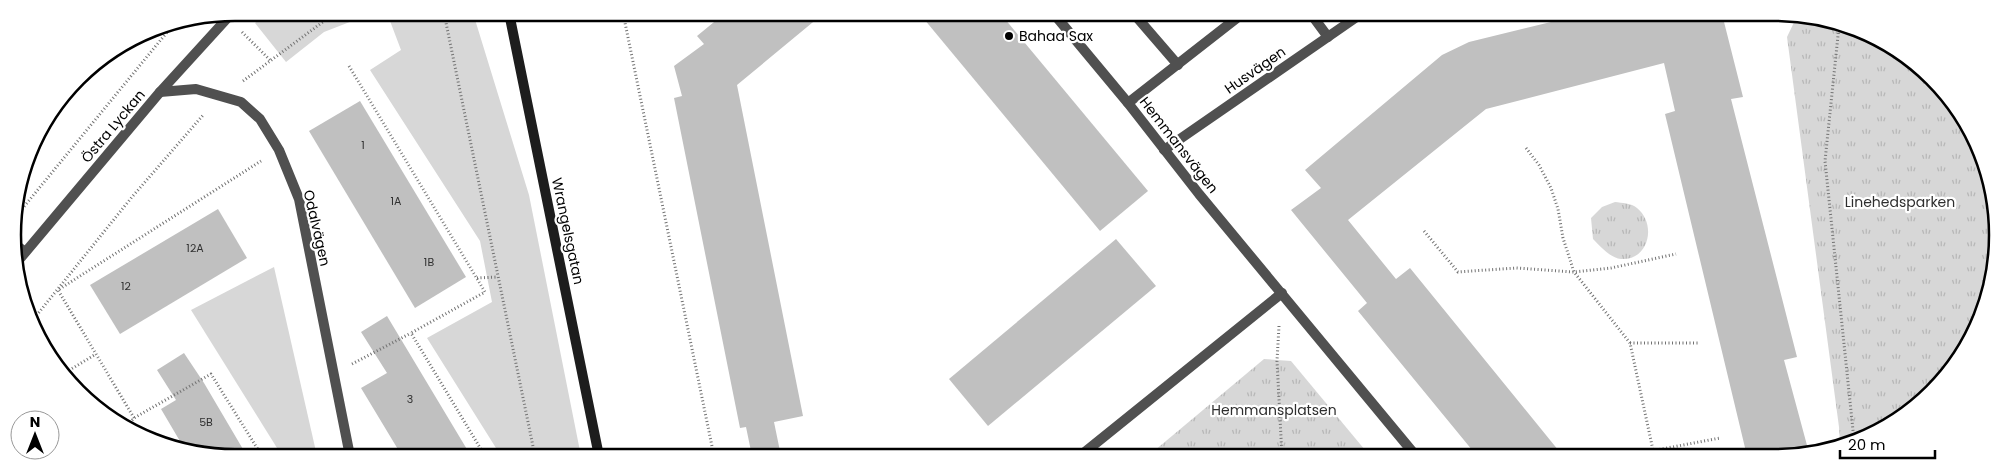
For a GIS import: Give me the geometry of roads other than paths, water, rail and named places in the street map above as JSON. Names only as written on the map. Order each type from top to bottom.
[{"type":"main road","name":"Wrangelsgatan","points":[[511,21],[598,449]]},
{"type":"street","name":"Hemmansvägen","points":[[1061,21],[1199,194],[1410,449]]},
{"type":"street","points":[[1140,21],[1178,65]]},
{"type":"street","points":[[1128,103],[1233,21]]},
{"type":"street","points":[[1316,21],[1328,37]]},
{"type":"street","name":"Husvägen","points":[[1164,150],[1351,21]]},
{"type":"street","name":"Östra Lyckan","points":[[22,255],[160,92],[225,22]]},
{"type":"street","name":"Odalvägen","points":[[160,92],[196,89],[241,102],[260,119],[279,150],[299,199],[349,449]]},
{"type":"street","points":[[1089,449],[1282,293]]},
{"type":"place","name":"Bahaa Sax","points":[[1009,36]]},
{"type":"park label","name":"Linehedsparken","points":[[1900,202]]},
{"type":"park label","name":"Hemmansplatsen","points":[[1274,410]]}]
